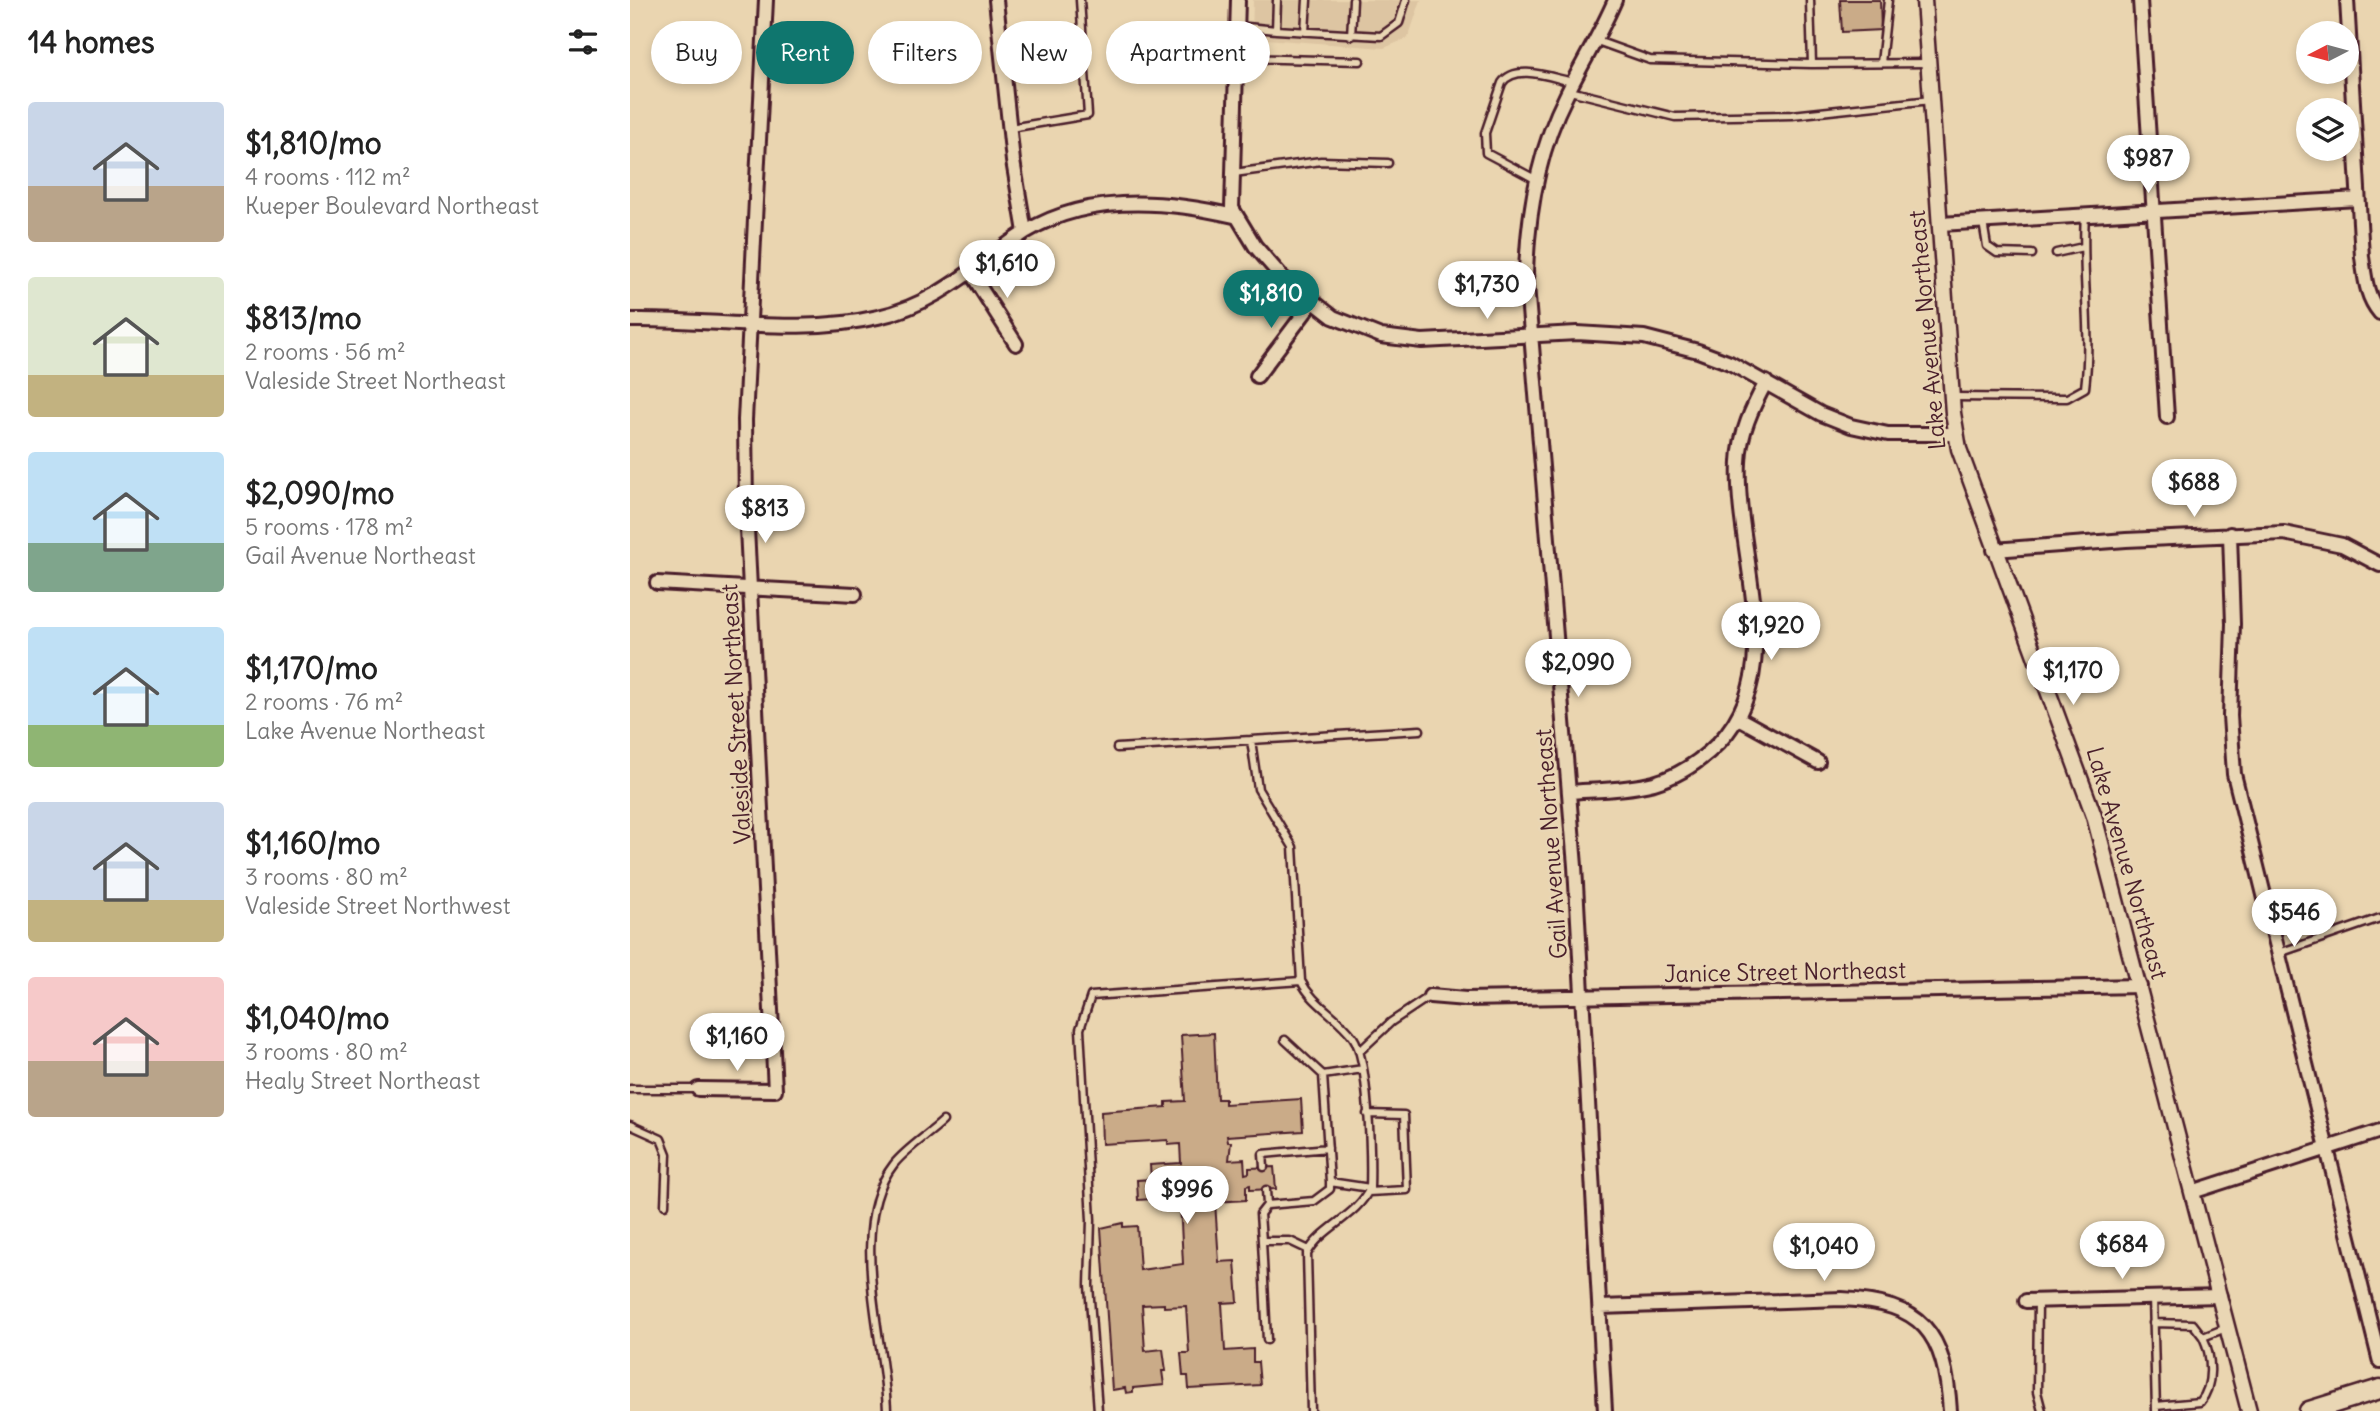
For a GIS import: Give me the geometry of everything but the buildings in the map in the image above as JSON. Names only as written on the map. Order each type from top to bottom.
[{"type":"main road","points":[[2309,1411],[2380,1389]]},
{"type":"street","name":"Valeside Street Northeast","points":[[698,1089],[775,1090],[746,508],[745,420],[766,0]]},
{"type":"street","points":[[996,0],[999,21]]},
{"type":"street","points":[[1238,0],[1238,21]]},
{"type":"street","name":"Gail Avenue Northeast","points":[[1605,1411],[1570,792],[1529,335],[1527,239],[1542,154],[1571,86],[1597,41],[1615,0]]},
{"type":"street","name":"Lake Avenue Northeast","points":[[1924,0],[1952,397],[1959,449],[1994,550],[2088,796],[2140,986],[2249,1411]]},
{"type":"street","points":[[2140,0],[2166,417]]},
{"type":"street","points":[[2347,0],[2358,199],[2366,283],[2371,301],[2380,313]]},
{"type":"street","points":[[1006,84],[1026,232]]},
{"type":"street","points":[[1236,84],[1234,216],[1282,277],[1312,303],[1347,324],[1391,338],[1445,341],[1529,335],[1622,335],[1671,342],[1730,363],[1821,414],[1868,430],[1923,436],[1957,434]]},
{"type":"street","points":[[1940,224],[2358,199]]},
{"type":"street","points":[[630,320],[822,324],[880,317],[931,298],[971,273],[1026,232],[1071,211],[1110,205],[1169,205],[1234,216]]},
{"type":"street","points":[[971,273],[1016,344]]},
{"type":"street","points":[[1257,376],[1312,303]]},
{"type":"street","points":[[1570,792],[1634,787],[1668,778],[1699,761],[1725,737],[1738,718],[1752,683],[1755,648],[1739,462],[1748,418],[1766,382]]},
{"type":"street","points":[[1994,550],[2230,534],[2284,533],[2342,545],[2380,565]]},
{"type":"street","points":[[2230,534],[2233,624],[2231,751],[2241,807],[2380,1362]]},
{"type":"street","points":[[657,583],[855,594]]},
{"type":"street","points":[[1738,718],[1818,762]]},
{"type":"street","name":"Janice Street Northeast","points":[[1430,996],[1583,997],[2140,986]]},
{"type":"street","points":[[2192,1192],[2380,1131]]},
{"type":"street","points":[[2032,1301],[2220,1296]]},
{"type":"street","points":[[1600,1307],[1842,1299],[1873,1301],[1895,1307],[1924,1324],[1937,1341],[1945,1364],[1950,1411]]},
{"type":"lane","points":[[1080,0],[1082,21]]},
{"type":"lane","points":[[1276,30],[1277,0]]},
{"type":"lane","points":[[1305,32],[1307,0]]},
{"type":"lane","points":[[1351,36],[1353,0]]},
{"type":"lane","points":[[1270,29],[1376,37],[1391,31],[1401,18],[1406,0]]},
{"type":"lane","points":[[1810,0],[1812,64]]},
{"type":"lane","points":[[1881,63],[1888,0]]},
{"type":"lane","points":[[1597,41],[1650,60],[1812,64],[1928,62]]},
{"type":"lane","points":[[1270,59],[1360,61]]},
{"type":"lane","points":[[1537,180],[1486,153],[1485,133],[1502,83],[1507,76],[1518,72],[1675,117],[1792,115],[1931,100]]},
{"type":"lane","points":[[1010,128],[1088,115],[1086,84]]},
{"type":"lane","points":[[1233,173],[1321,161],[1388,163]]},
{"type":"lane","points":[[1952,397],[2067,398],[2085,388],[2089,358],[2083,247],[2085,215]]},
{"type":"lane","points":[[1983,221],[1987,246],[1997,253],[2032,254]]},
{"type":"lane","points":[[2056,253],[2083,247]]},
{"type":"lane","points":[[1117,748],[1420,730]]},
{"type":"lane","points":[[1251,740],[1258,789],[1293,847],[1301,981],[1308,994],[1350,1033],[1360,1051],[1363,1069],[1369,1190],[1351,1215],[1322,1234],[1310,1250],[1306,1267],[1311,1411]]},
{"type":"lane","points":[[2277,953],[2380,918]]},
{"type":"lane","points":[[1098,1411],[1089,1285],[1091,1220],[1080,1029],[1091,996],[1301,981]]},
{"type":"lane","points":[[1360,1051],[1391,1022],[1430,996]]},
{"type":"lane","points":[[1267,1205],[1314,1201],[1331,1189],[1323,1074],[1285,1040]]},
{"type":"lane","points":[[1323,1074],[1363,1069]]},
{"type":"lane","points":[[630,1089],[698,1089]]},
{"type":"lane","points":[[1330,1182],[1369,1190],[1407,1190],[1404,1115],[1367,1114]]},
{"type":"lane","points":[[887,1411],[886,1378],[871,1276],[870,1248],[875,1204],[894,1164],[943,1121]]},
{"type":"lane","points":[[630,1125],[661,1139],[667,1154],[665,1205]]},
{"type":"lane","points":[[1264,1167],[1263,1154],[1328,1148]]},
{"type":"lane","points":[[1266,1190],[1267,1205],[1260,1214],[1267,1340]]},
{"type":"lane","points":[[1262,1241],[1290,1241],[1310,1250]]},
{"type":"lane","points":[[2153,1296],[2153,1323],[2156,1409],[2200,1402],[2207,1394],[2209,1353],[2203,1337],[2193,1324],[2153,1323]]},
{"type":"lane","points":[[2032,1301],[2037,1392],[2042,1411]]},
{"type":"lane","points":[[2203,1337],[2228,1327]]},
{"type":"shaded area","points":[[1253,0],[1421,0],[1408,38],[1384,48],[1270,39],[1270,21],[1252,21]]}]
